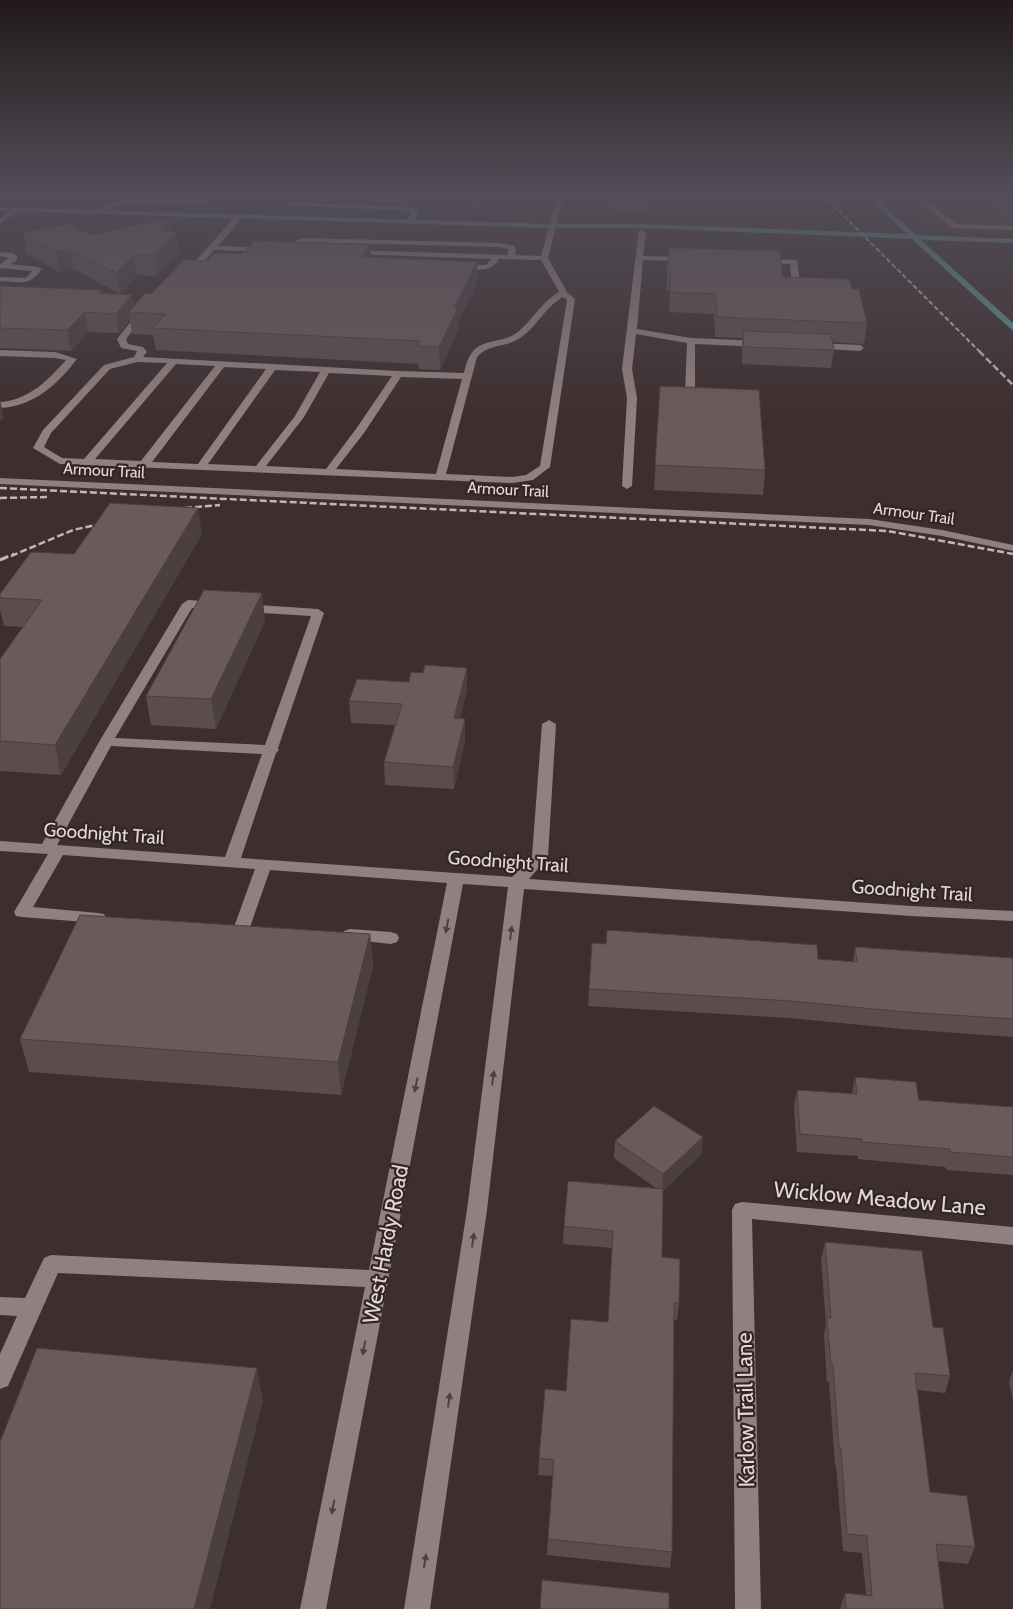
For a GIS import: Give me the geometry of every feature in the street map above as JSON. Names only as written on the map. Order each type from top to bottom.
[{"type":"main road","points":[[950,270],[1013,328]]},
{"type":"street","points":[[0,279],[26,280],[30,279],[37,270]]},
{"type":"street","points":[[468,376],[137,360],[107,367],[53,426],[38,448],[60,461],[440,478],[512,480],[529,478],[544,467],[571,299],[564,293],[551,270]]},
{"type":"street","points":[[626,486],[632,398],[627,369],[639,270]]},
{"type":"street","points":[[795,270],[796,283]]},
{"type":"street","points":[[440,478],[473,357],[481,347],[515,338],[528,328],[548,302],[564,293]]},
{"type":"street","points":[[137,360],[142,352],[140,349],[124,346],[122,339],[150,304]]},
{"type":"street","points":[[632,332],[691,341],[770,344]]},
{"type":"street","points":[[690,393],[691,341]]},
{"type":"street","points":[[800,345],[860,348]]},
{"type":"street","points":[[0,353],[55,355],[72,359],[39,394],[11,405],[0,405]]},
{"type":"street","points":[[87,462],[174,361]]},
{"type":"street","points":[[144,465],[221,364]]},
{"type":"street","points":[[201,467],[273,366]]},
{"type":"street","points":[[258,470],[299,418],[327,369]]},
{"type":"street","points":[[328,473],[360,431],[398,374]]},
{"type":"street","name":"Armour Trail","points":[[0,481],[869,522],[942,533],[1013,548]]},
{"type":"street","points":[[118,919],[22,912],[106,742],[188,604],[318,613],[272,750],[231,863]]},
{"type":"street","points":[[417,1609],[477,1210],[517,882],[540,857],[549,724]]},
{"type":"street","points":[[106,742],[272,750]]},
{"type":"street","name":"Goodnight Trail","points":[[0,846],[911,911],[1013,916]]},
{"type":"street","points":[[242,928],[264,866]]},
{"type":"street","name":"West Hardy Road","points":[[313,1609],[456,878]]},
{"type":"street","points":[[223,926],[262,929]]},
{"type":"street","points":[[332,934],[392,938]]},
{"type":"street","name":"Wicklow Meadow Lane","points":[[742,1210],[1013,1236]]},
{"type":"street","name":"Karlow Trail Lane","points":[[742,1210],[748,1609]]},
{"type":"street","points":[[0,1379],[51,1264],[378,1279]]},
{"type":"street","points":[[0,1306],[32,1308]]},
{"type":"building","points":[[174,270],[473,270],[454,308],[458,308],[439,347],[418,346],[420,341],[152,328],[166,314],[129,312],[145,293],[151,294]]},
{"type":"building","points":[[781,270],[782,277],[849,279],[852,289],[859,289],[867,323],[717,317],[716,294],[670,292],[671,271],[667,271]]},
{"type":"building","points":[[0,286],[103,290],[99,293],[132,295],[116,314],[85,312],[67,330],[0,328]]},
{"type":"building","points":[[743,331],[831,334],[834,350],[744,347]]},
{"type":"building","points":[[660,386],[759,390],[765,470],[655,465]]},
{"type":"building","points":[[110,503],[198,508],[55,745],[0,741],[0,659],[42,600],[0,598],[0,594],[31,552],[74,554]]},
{"type":"building","points":[[204,590],[262,593],[211,699],[146,696]]},
{"type":"building","points":[[425,665],[467,668],[454,718],[465,719],[453,767],[384,762],[402,704],[349,701],[357,679],[409,682],[411,672],[423,673]]},
{"type":"building","points":[[80,915],[370,934],[338,1062],[20,1039]]},
{"type":"building","points":[[607,930],[817,945],[818,959],[857,962],[855,947],[1013,958],[1013,1019],[906,1012],[791,1001],[589,989],[592,943],[606,944]]},
{"type":"building","points":[[855,1077],[916,1082],[919,1100],[1013,1107],[1013,1157],[950,1152],[950,1149],[862,1142],[862,1139],[800,1134],[797,1090],[857,1094]]},
{"type":"building","points":[[654,1106],[703,1137],[663,1174],[615,1141]]},
{"type":"building","points":[[568,1181],[663,1189],[662,1257],[680,1259],[679,1303],[674,1303],[672,1552],[548,1539],[554,1460],[539,1458],[545,1389],[566,1391],[571,1319],[608,1322],[613,1231],[564,1226]]},
{"type":"building","points":[[825,1242],[922,1251],[933,1327],[943,1328],[950,1376],[915,1373],[930,1492],[967,1496],[975,1547],[936,1544],[944,1609],[846,1609],[845,1593],[872,1596],[867,1536],[847,1534],[841,1448],[839,1448],[833,1365],[831,1365],[827,1318],[831,1318]]},
{"type":"building","points":[[37,1348],[257,1368],[194,1609],[0,1609],[0,1442]]},
{"type":"building","points":[[542,1580],[669,1593],[669,1609],[540,1609]]},
{"type":"railway","points":[[898,270],[1013,385]]},
{"type":"railway","points":[[0,488],[888,531],[1013,554]]},
{"type":"railway","points":[[0,498],[47,497]]},
{"type":"railway","points":[[175,509],[220,505]]},
{"type":"railway","points":[[11,556],[73,530],[109,522]]},
{"type":"railway","points":[[0,560],[14,554]]}]
